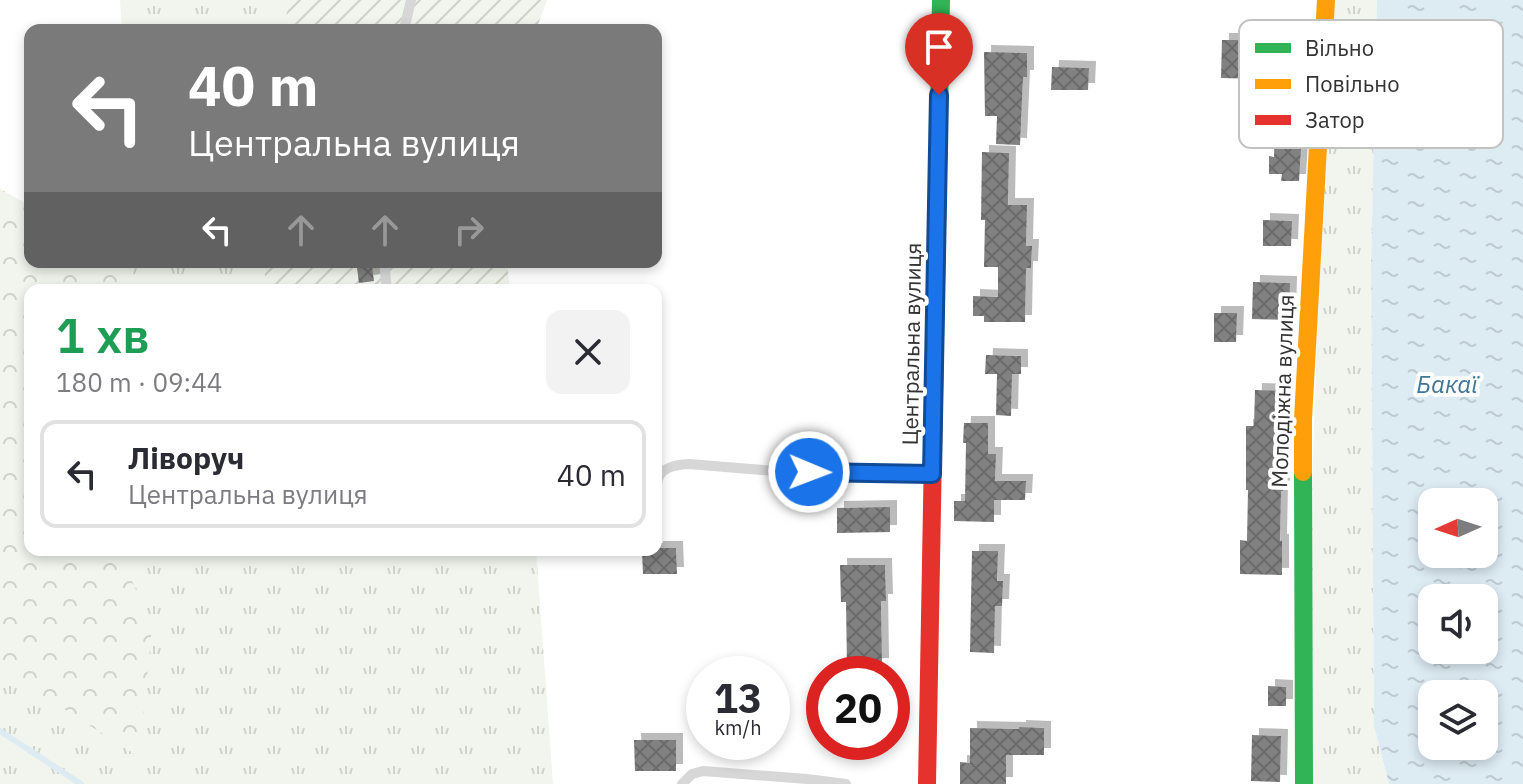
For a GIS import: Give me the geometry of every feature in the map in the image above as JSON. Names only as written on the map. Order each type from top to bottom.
[{"type":"street","name":"Центральна вулиця","points":[[927,784],[941,0]]},
{"type":"street","name":"Молодіжна вулиця","points":[[1325,20],[1326,0]]},
{"type":"street","name":"Молодіжна вулиця","points":[[1304,784],[1303,419],[1318,148]]},
{"type":"lane","points":[[405,24],[411,0]]},
{"type":"lane","points":[[662,471],[673,465],[689,464],[787,472],[932,474]]},
{"type":"lane","points":[[682,784],[692,774],[703,771],[846,784]]},
{"type":"green space","points":[[120,0],[289,0],[285,24],[122,24]]},
{"type":"green space","points":[[289,0],[547,0],[538,24],[285,24]]},
{"type":"green space","points":[[1326,0],[1377,0],[1377,20],[1325,20]]},
{"type":"green space","points":[[1322,148],[1374,148],[1371,266],[1374,726],[1389,784],[1304,784]]},
{"type":"green space","points":[[0,189],[24,203],[24,268],[264,268],[266,284],[24,284],[24,556],[536,556],[553,784],[0,784]]},
{"type":"green space","points":[[0,189],[24,203],[24,268],[133,268],[126,284],[24,284],[24,556],[122,556],[152,628],[139,757],[0,668]]},
{"type":"green space","points":[[264,268],[508,268],[509,284],[266,284]]},
{"type":"water","name":"Бакаї","points":[[1377,0],[1523,0],[1523,784],[1389,784],[1374,726],[1371,266],[1374,148],[1503,148],[1503,20],[1377,20]]},
{"type":"building","points":[[1222,40],[1239,40],[1239,78],[1221,78]]},
{"type":"building","points":[[984,52],[1027,53],[1020,145],[996,144],[997,116],[985,116]]},
{"type":"building","points":[[1052,67],[1089,68],[1088,90],[1051,90]]},
{"type":"building","points":[[1274,148],[1301,148],[1299,181],[1281,181],[1282,174],[1269,174],[1269,156],[1274,157]]},
{"type":"building","points":[[982,152],[1009,153],[1008,205],[1027,205],[1026,246],[1032,246],[1031,268],[1026,268],[1025,322],[984,322],[984,316],[973,316],[973,296],[998,297],[998,267],[984,267]]},
{"type":"building","points":[[1263,220],[1292,221],[1291,246],[1263,246]]},
{"type":"building","points":[[357,268],[372,268],[374,281],[359,283]]},
{"type":"building","points":[[1253,282],[1290,283],[1289,320],[1252,319]]},
{"type":"building","points":[[1214,313],[1237,313],[1236,342],[1214,342]]},
{"type":"building","points":[[986,355],[1021,356],[1021,374],[1012,374],[1011,416],[996,415],[997,374],[985,374]]},
{"type":"building","points":[[1255,390],[1286,391],[1281,491],[1282,575],[1240,574],[1240,540],[1247,541],[1246,426],[1254,426]]},
{"type":"building","points":[[964,423],[988,423],[988,454],[996,454],[995,481],[1026,481],[1025,500],[994,500],[994,522],[954,521],[954,501],[965,501]]},
{"type":"building","points":[[890,507],[890,532],[837,533],[837,508]]},
{"type":"building","points":[[662,548],[676,548],[677,574],[643,574],[642,556],[662,556]]},
{"type":"building","points":[[972,551],[998,551],[997,581],[1003,581],[1002,606],[995,606],[994,653],[970,652]]},
{"type":"building","points":[[840,565],[885,565],[886,601],[881,601],[882,656],[847,656],[846,602],[841,602]]},
{"type":"building","points":[[1268,686],[1286,687],[1286,706],[1268,706]]},
{"type":"building","points":[[970,728],[1044,728],[1044,755],[1006,755],[1006,784],[960,784],[960,762],[970,763]]},
{"type":"building","points":[[1252,735],[1281,736],[1280,782],[1251,781]]},
{"type":"building","points":[[634,740],[676,740],[676,771],[635,771]]},
{"type":"waterway","points":[[0,731],[81,784]]},
{"type":"traffic: fast","points":[[935,341],[941,0]]},
{"type":"traffic: fast","points":[[1303,472],[1304,784]]},
{"type":"traffic: slow","points":[[1325,20],[1326,0]]},
{"type":"traffic: slow","points":[[1303,472],[1303,419],[1318,148]]},
{"type":"traffic: jam","points":[[927,784],[935,341]]},
{"type":"route","points":[[809,472],[932,474],[939,95]]}]
